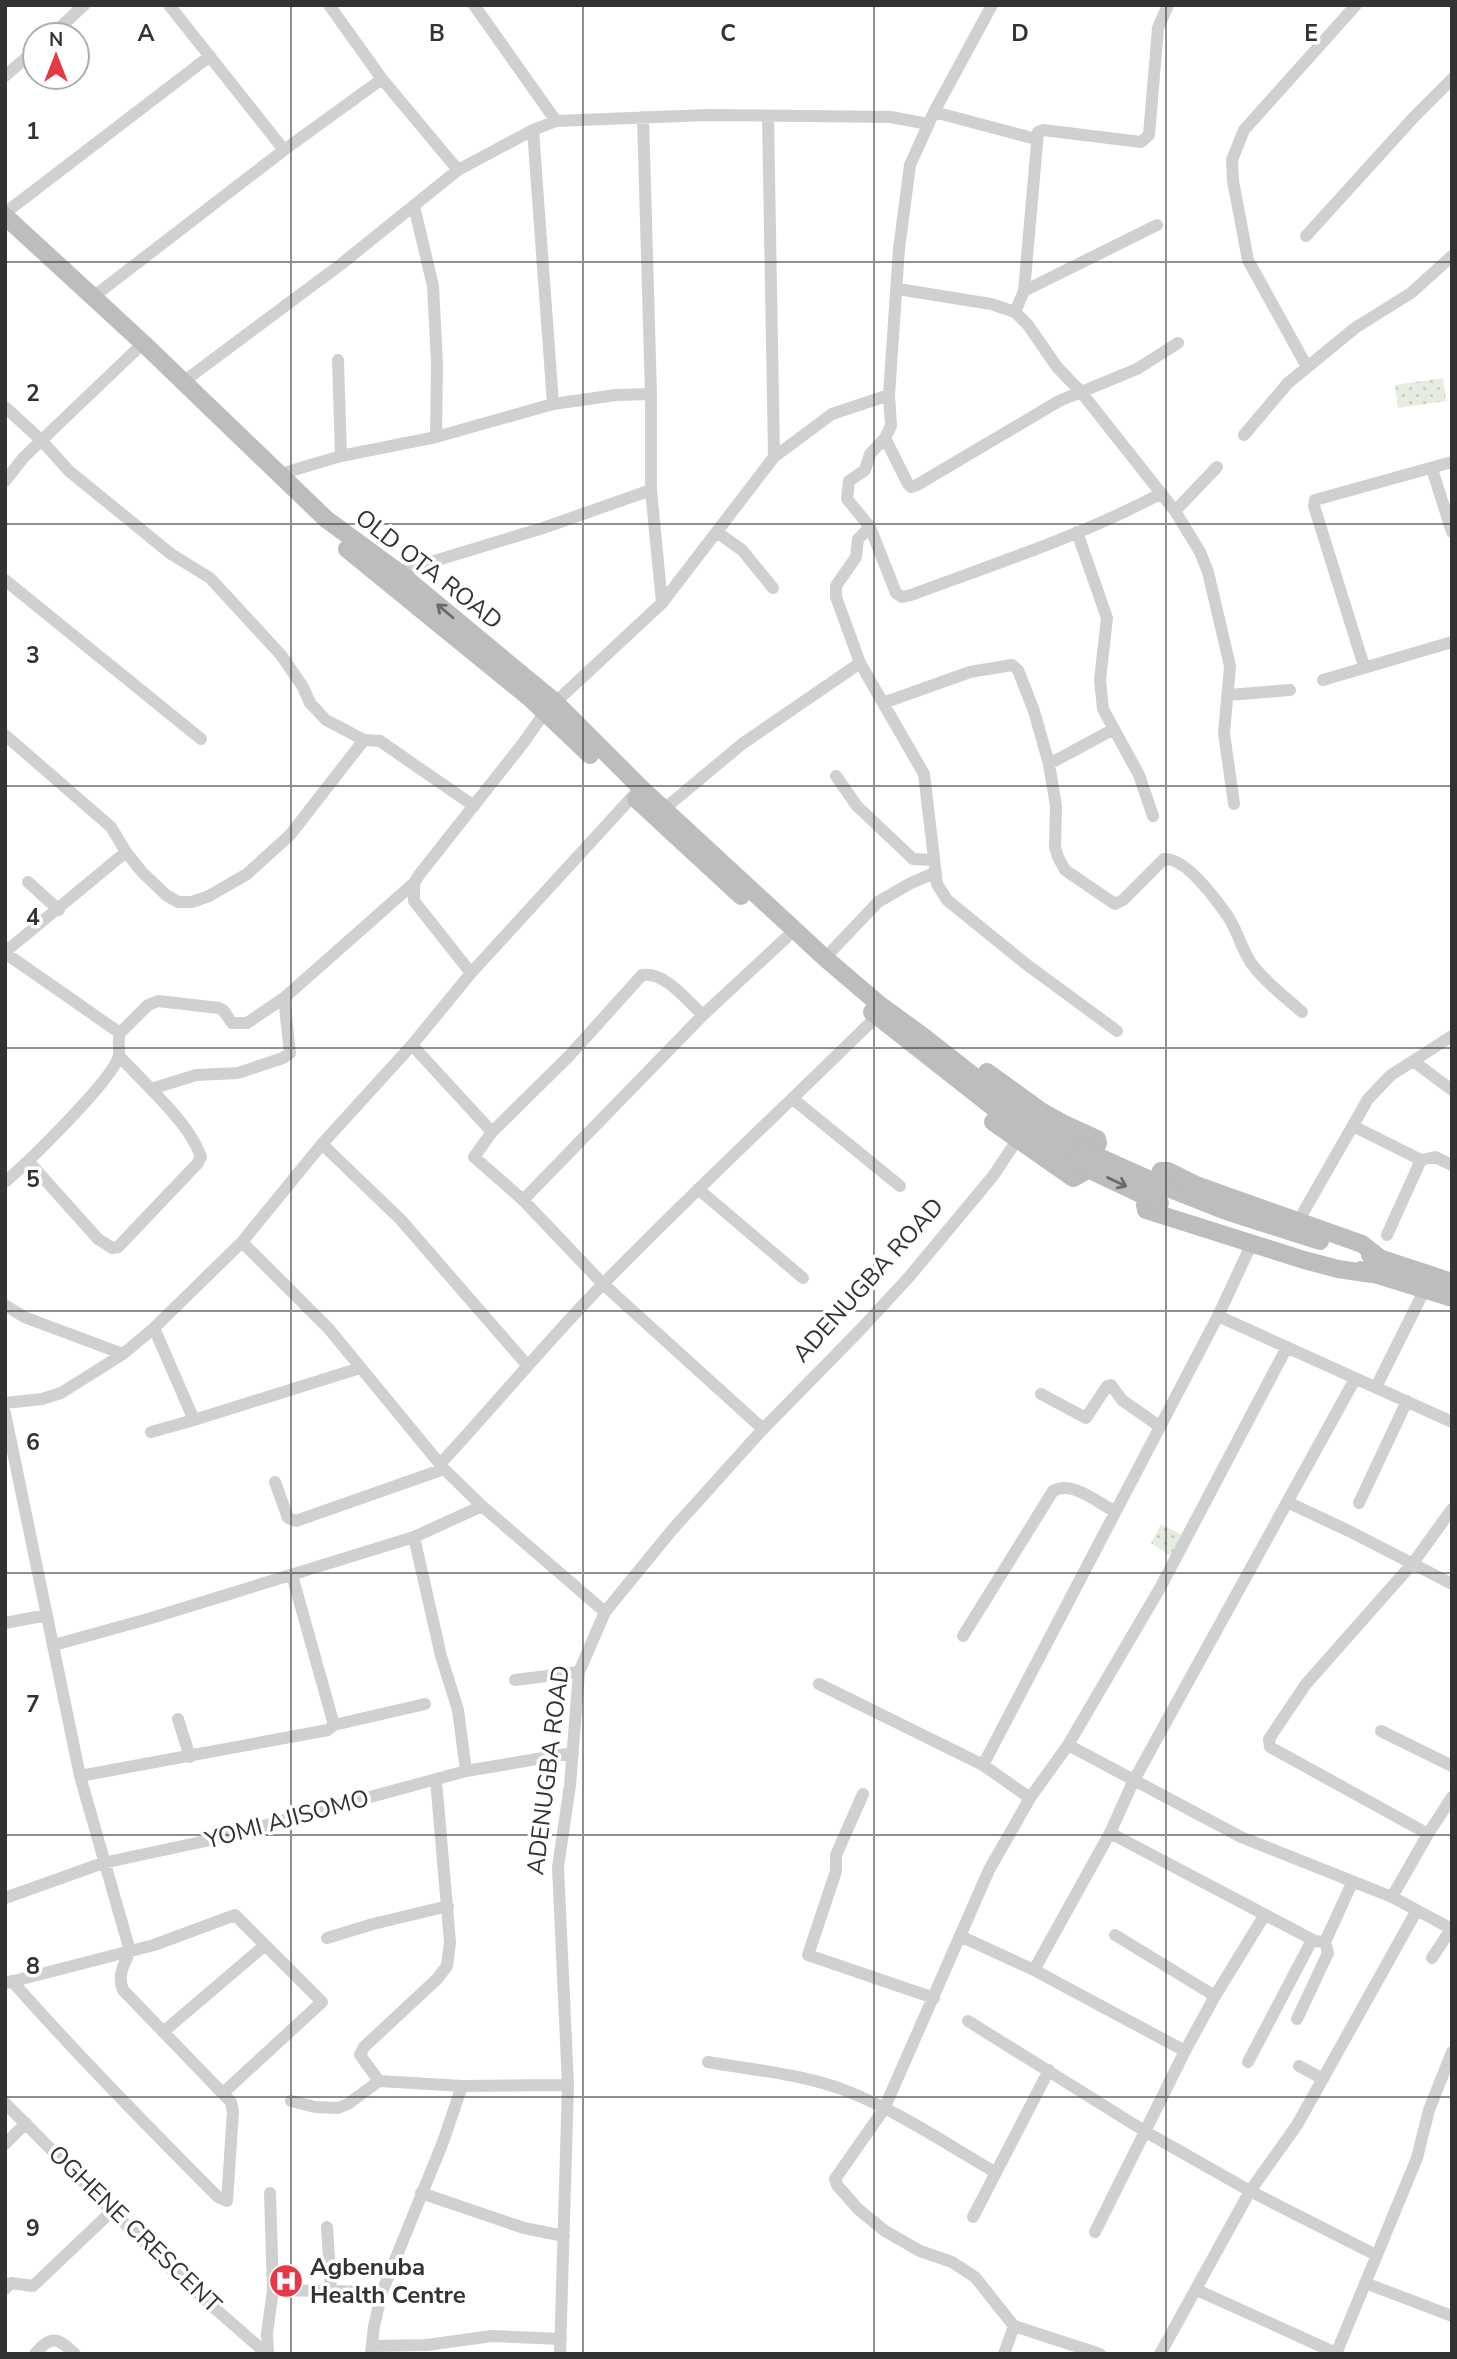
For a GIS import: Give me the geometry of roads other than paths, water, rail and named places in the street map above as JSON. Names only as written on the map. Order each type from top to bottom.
[{"type":"street","points":[[67,21],[84,5]]},
{"type":"street","points":[[169,5],[284,150]]},
{"type":"street","points":[[329,5],[382,79],[458,170]]},
{"type":"street","points":[[474,5],[556,121]]},
{"type":"street","points":[[992,5],[931,118],[910,165],[899,249],[889,395],[891,426],[886,438],[870,454],[865,470],[849,481],[847,499],[870,527],[896,593],[902,597],[1077,532],[1122,514],[1160,494]]},
{"type":"street","points":[[1015,312],[1024,291],[1038,132],[1043,130],[1141,142],[1146,140],[1149,135],[1158,28],[1168,5]]},
{"type":"street","points":[[1307,367],[1248,260],[1233,181],[1232,160],[1244,130],[1356,5]]},
{"type":"street","points":[[5,214],[210,56]]},
{"type":"street","points":[[5,76],[21,62]]},
{"type":"street","points":[[93,297],[284,150],[382,79]]},
{"type":"street","points":[[1306,236],[1452,79]]},
{"type":"street","points":[[768,116],[774,457]]},
{"type":"street","points":[[183,382],[320,281],[458,170],[533,130],[556,121],[768,116],[931,118],[1036,139]]},
{"type":"street","points":[[643,117],[652,394],[651,490],[662,603]]},
{"type":"street","points":[[533,130],[553,404]]},
{"type":"street","points":[[414,206],[433,286],[437,363],[436,437]]},
{"type":"street","name":"OLD OTA ROAD","points":[[5,214],[277,475],[338,530],[398,572],[664,809],[821,962]]},
{"type":"street","points":[[1024,291],[1157,225]]},
{"type":"street","name":"OLD OTA ROAD","points":[[5,229],[313,520],[550,707],[633,796],[786,938],[821,962]]},
{"type":"street","points":[[1244,435],[1288,383],[1355,328],[1411,293],[1452,256]]},
{"type":"street","points":[[898,289],[990,304],[1015,312],[1175,511],[1200,552],[1208,572],[1230,666],[1224,733],[1234,804]]},
{"type":"street","points":[[886,438],[911,487],[1059,401],[1138,369],[1178,342]]},
{"type":"street","points":[[5,481],[41,440],[135,351]]},
{"type":"street","points":[[338,360],[341,456]]},
{"type":"street","points":[[277,475],[341,456],[436,437],[553,404],[652,394]]},
{"type":"street","points":[[5,1182],[29,1162],[96,1088],[119,1056],[120,1033],[148,1005],[158,1001],[219,1009],[223,1010],[232,1023],[247,1023],[284,998],[414,883],[550,707],[662,603],[774,457],[832,414],[889,395]]},
{"type":"street","points":[[5,407],[41,440],[69,471],[171,554],[210,578],[281,655],[316,711],[326,720],[364,740],[380,741],[474,806]]},
{"type":"street","points":[[1364,666],[1314,506],[1315,500],[1452,463]]},
{"type":"street","points":[[1175,511],[1217,467]]},
{"type":"street","points":[[1432,469],[1452,532]]},
{"type":"street","points":[[398,572],[543,528],[651,490]]},
{"type":"street","points":[[870,527],[858,539],[856,557],[836,586],[836,597],[860,663],[924,774],[937,884],[947,900],[1026,964],[1116,1031]]},
{"type":"street","points":[[1077,532],[1107,618],[1100,681],[1103,709],[1139,775],[1153,816]]},
{"type":"street","points":[[718,533],[742,550],[773,587]]},
{"type":"street","points":[[5,580],[201,738]]},
{"type":"street","points":[[1323,680],[1452,642]]},
{"type":"street","points":[[664,809],[742,744],[860,663]]},
{"type":"street","points":[[883,703],[970,673],[1012,665],[1018,670],[1034,711],[1049,764],[1056,806],[1055,847],[1065,870],[1115,904],[1123,900],[1164,859],[1177,862],[1191,871],[1227,916],[1251,962],[1274,988],[1302,1012]]},
{"type":"street","points":[[1228,695],[1290,690]]},
{"type":"street","points":[[1049,764],[1114,729]]},
{"type":"street","points":[[5,735],[111,827],[126,852],[152,883],[178,902],[192,902],[216,893],[247,874],[290,835],[364,740]]},
{"type":"street","points":[[836,776],[857,806],[913,859],[934,866]]},
{"type":"street","points":[[5,1403],[42,1399],[61,1393],[123,1354],[154,1328],[242,1242],[322,1144],[412,1045],[471,973],[633,796]]},
{"type":"street","points":[[120,1033],[5,953],[126,852]]},
{"type":"street","points":[[821,962],[878,902],[934,866]]},
{"type":"street","points":[[28,882],[59,910]]},
{"type":"street","points":[[414,883],[414,901],[471,973]]},
{"type":"street","points":[[523,1200],[703,1015],[786,938]]},
{"type":"street","points":[[821,962],[877,1016],[918,1041],[941,1040],[1041,1111],[1064,1125],[1097,1139],[1098,1143],[1084,1172],[1073,1178],[1017,1140],[922,1066],[915,1060],[918,1041]]},
{"type":"street","points":[[821,962],[880,1005],[994,1108],[1077,1155],[1164,1195],[1377,1266],[1425,1289],[1452,1297]]},
{"type":"street","points":[[703,1015],[661,978],[650,974],[642,975],[569,1056],[492,1132],[474,1157],[523,1200],[603,1284],[763,1429]]},
{"type":"street","points":[[151,1089],[196,1075],[238,1073],[283,1058],[290,1053],[284,998]]},
{"type":"street","points":[[275,1482],[288,1518],[296,1521],[442,1467],[510,1389],[527,1365],[603,1284],[877,1016]]},
{"type":"street","points":[[1304,1210],[1368,1099],[1391,1075],[1452,1036]]},
{"type":"street","points":[[412,1045],[492,1132]]},
{"type":"street","points":[[29,1162],[98,1239],[112,1248],[118,1247],[197,1164],[201,1157],[198,1148],[171,1110],[119,1056]]},
{"type":"street","points":[[1413,1061],[1452,1090]]},
{"type":"street","points":[[793,1099],[900,1186]]},
{"type":"street","points":[[1353,1126],[1421,1160],[1435,1157],[1452,1165]]},
{"type":"street","name":"ADENUGBA ROAD","points":[[560,2354],[568,2085],[558,1867],[573,1753],[579,1672],[605,1612],[672,1530],[763,1429],[909,1276],[993,1176],[1017,1140]]},
{"type":"street","points":[[322,1144],[401,1220],[527,1365]]},
{"type":"street","points":[[1387,1235],[1421,1160]]},
{"type":"street","points":[[1377,1266],[1362,1244],[1196,1185],[1168,1171],[1161,1171],[1145,1205],[1146,1210],[1338,1269],[1377,1266],[1451,1276]]},
{"type":"street","points":[[698,1189],[803,1278]]},
{"type":"street","points":[[242,1242],[329,1329],[442,1467],[482,1506],[605,1612]]},
{"type":"street","points":[[983,1765],[1218,1316],[1252,1243]]},
{"type":"street","points":[[1376,1387],[1425,1289]]},
{"type":"street","points":[[5,1306],[24,1317],[123,1354]]},
{"type":"street","points":[[1218,1316],[1452,1422]]},
{"type":"street","points":[[154,1328],[194,1420]]},
{"type":"street","points":[[1100,2354],[1014,2326],[975,2277],[952,2262],[920,2251],[885,2231],[858,2209],[836,2185],[837,2175],[884,2109],[989,1870],[1030,1798],[1068,1745],[1160,1588],[1287,1347]]},
{"type":"street","points":[[151,1432],[360,1368]]},
{"type":"street","points":[[1034,1970],[1110,1833],[1133,1782],[1355,1379]]},
{"type":"street","points":[[1041,1394],[1086,1418],[1107,1386],[1111,1385],[1122,1400],[1159,1426]]},
{"type":"street","points":[[1359,1503],[1407,1401]]},
{"type":"street","points":[[5,1413],[80,1776],[130,1951],[121,1972],[123,1990],[231,2102],[233,2112],[227,2202],[218,2197],[126,2107],[9,1982],[130,1951],[154,1945],[235,1915],[322,2002],[223,2093]]},
{"type":"street","points":[[963,1636],[1053,1491],[1070,1487],[1114,1511]]},
{"type":"street","points":[[1287,1503],[1452,1584]]},
{"type":"street","points":[[54,1645],[148,1619],[414,1536],[482,1506]]},
{"type":"street","points":[[1428,1834],[1270,1747],[1269,1739],[1306,1684],[1413,1563],[1452,1509]]},
{"type":"street","points":[[414,1536],[441,1656],[458,1710],[466,1771]]},
{"type":"street","points":[[292,1575],[334,1725]]},
{"type":"street","points":[[5,1623],[47,1615]]},
{"type":"street","points":[[515,1680],[579,1672]]},
{"type":"street","points":[[819,1684],[983,1765],[1030,1798]]},
{"type":"street","points":[[80,1776],[328,1730],[334,1725],[425,1704]]},
{"type":"street","points":[[178,1719],[190,1757]]},
{"type":"street","points":[[1381,1731],[1452,1766]]},
{"type":"street","points":[[1068,1745],[1133,1782],[1241,1837],[1392,1897],[1451,1929],[1432,1958]]},
{"type":"street","name":"YOMI AJISOMO","points":[[5,1898],[103,1863],[215,1839],[466,1771],[573,1753]]},
{"type":"street","points":[[379,2081],[360,2055],[363,2048],[418,1998],[447,1966],[450,1942],[448,1906],[436,1780]]},
{"type":"street","points":[[863,1794],[836,1855],[836,1871],[808,1955],[934,1998]]},
{"type":"street","points":[[1392,1897],[1452,1797]]},
{"type":"street","points":[[1110,1833],[1264,1916],[1312,1940],[1325,1942]]},
{"type":"street","points":[[1297,2019],[1328,1953],[1325,1942],[1352,1883]]},
{"type":"street","points":[[327,1938],[448,1906]]},
{"type":"street","points":[[1160,2354],[1250,2192],[1297,2125],[1417,1910]]},
{"type":"street","points":[[1095,2232],[1185,2051],[1264,1916]]},
{"type":"street","points":[[1115,1935],[1215,1996]]},
{"type":"street","points":[[960,1936],[1034,1970],[1185,2051]]},
{"type":"street","points":[[1248,2062],[1312,1940]]},
{"type":"street","points":[[163,2032],[264,1946]]},
{"type":"street","points":[[968,2021],[1146,2132],[1250,2192],[1376,2255]]},
{"type":"street","points":[[1197,2290],[1336,2353],[1417,2158],[1429,2110],[1452,2052]]},
{"type":"street","points":[[708,2062],[817,2081],[845,2090],[995,2172]]},
{"type":"street","points":[[1299,2066],[1322,2079]]},
{"type":"street","points":[[973,2217],[1049,2070]]},
{"type":"street","points":[[291,2101],[327,2109],[338,2108],[348,2104],[379,2081],[462,2086],[568,2085]]},
{"type":"street","points":[[462,2086],[443,2142],[382,2292],[374,2326],[372,2350],[427,2346],[492,2336],[561,2339]]},
{"type":"street","name":"OGHENE CRESCENT","points":[[5,2102],[111,2211],[188,2285],[267,2354]]},
{"type":"street","points":[[5,2144],[26,2123]]},
{"type":"street","points":[[267,2354],[273,2290],[270,2193]]},
{"type":"street","points":[[421,2193],[524,2228],[564,2236]]},
{"type":"street","points":[[5,2290],[11,2283],[33,2286],[111,2211]]},
{"type":"street","points":[[327,2227],[331,2290]]},
{"type":"street","points":[[1365,2283],[1452,2316]]},
{"type":"street","points":[[273,2290],[382,2292]]},
{"type":"street","points":[[1004,2354],[1014,2326]]},
{"type":"street","points":[[35,2354],[44,2342],[53,2339],[62,2342],[75,2354]]},
{"type":"place","name":"Agbenuba Health Centre","points":[[286,2281]]}]
